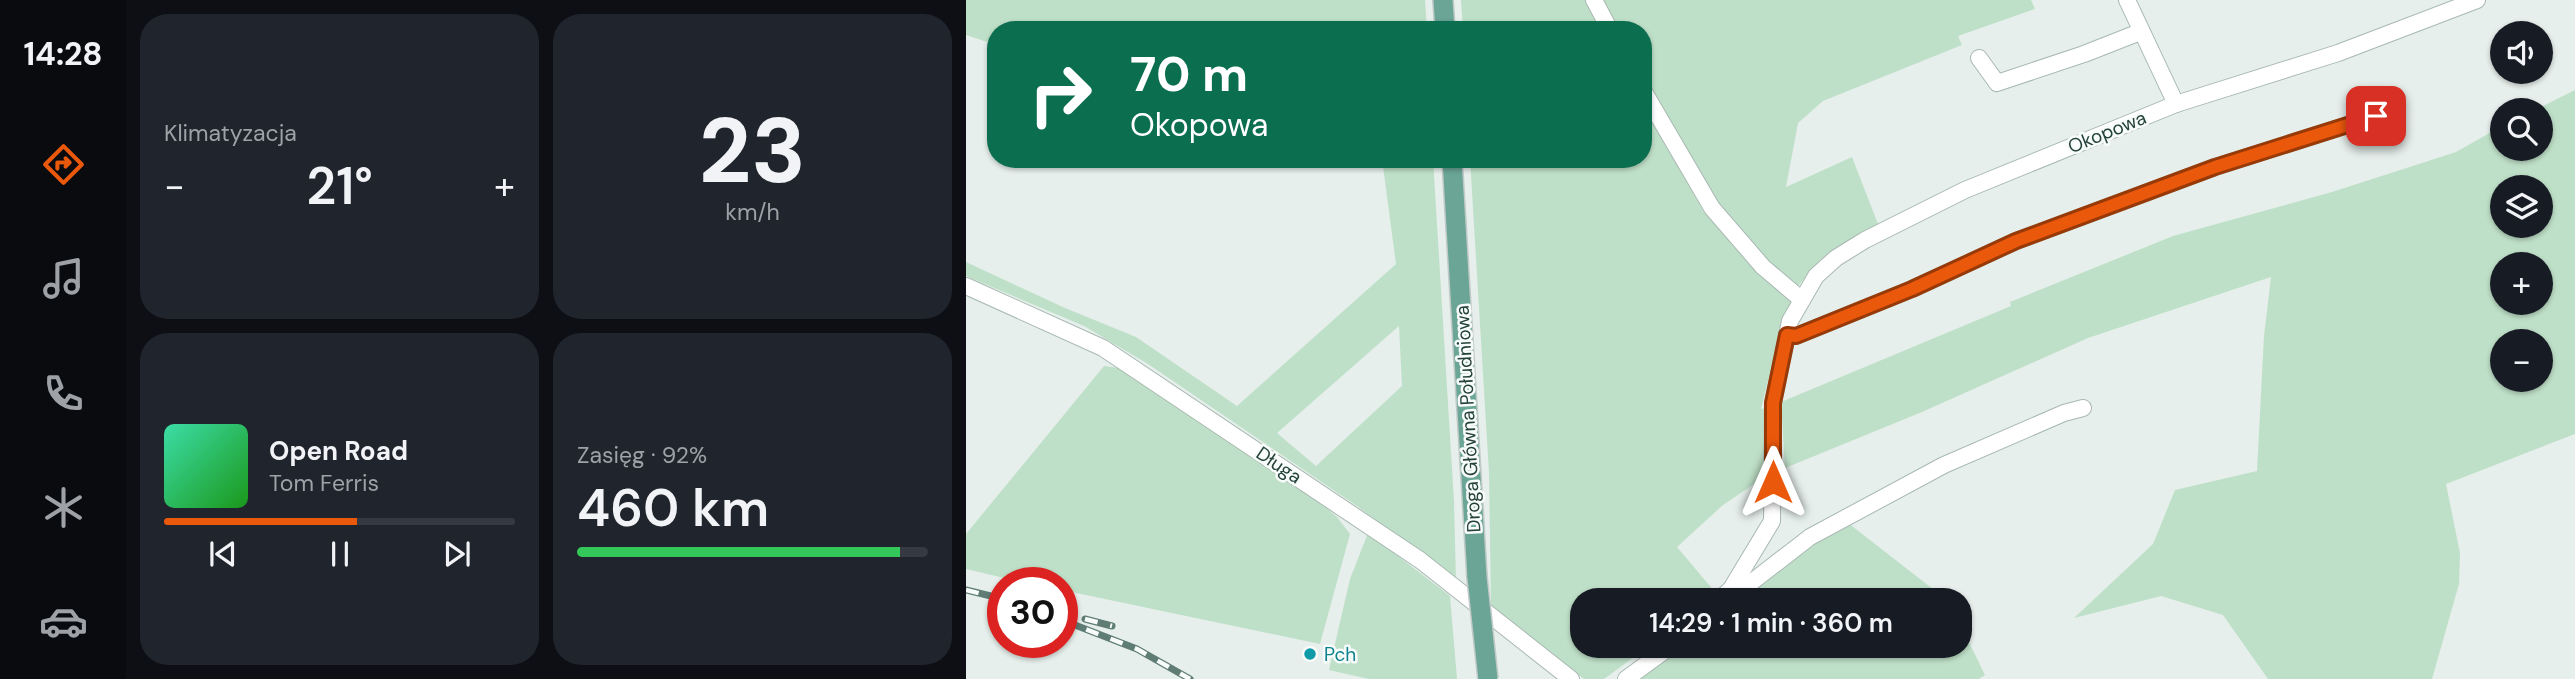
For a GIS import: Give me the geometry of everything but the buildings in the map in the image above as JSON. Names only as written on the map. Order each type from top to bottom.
[{"type":"main road","points":[[1443,0],[1444,21]]},
{"type":"main road","name":"Droga Główna Południowa","points":[[1453,168],[1477,577],[1488,679]]},
{"type":"street","points":[[1594,0],[1605,21]]},
{"type":"street","points":[[2127,0],[2175,104]]},
{"type":"street","name":"Okopowa","points":[[1729,588],[1772,521],[1773,403],[1790,321],[1816,276],[1836,258],[1865,240],[1965,190],[2175,104],[2338,53],[2477,0]]},
{"type":"street","points":[[1979,58],[1997,83],[2140,32]]},
{"type":"street","points":[[1652,105],[1712,208],[1763,267],[1802,300]]},
{"type":"street","points":[[1787,335],[1796,336],[1912,289],[2016,241],[2112,205],[2215,167],[2376,116]]},
{"type":"street","name":"Długa","points":[[966,286],[1103,348],[1409,553],[1571,679]]},
{"type":"street","name":"Okopowa","points":[[1741,588],[1810,537],[1944,465],[2064,413],[2083,408]]},
{"type":"street","points":[[1626,679],[1655,658]]},
{"type":"green space","points":[[966,0],[1425,0],[1426,21],[987,21],[987,42],[966,35]]},
{"type":"green space","points":[[1461,0],[1585,0],[1597,21],[1462,21]]},
{"type":"green space","points":[[1602,0],[2031,0],[2035,9],[1958,36],[1962,45],[1823,101],[1798,123],[1786,187],[1852,157],[1878,224],[1821,259],[1798,286],[1769,264],[1721,206],[1652,90],[1652,21],[1613,21]]},
{"type":"green space","points":[[2575,90],[2575,434],[2446,484],[2460,553],[2459,584],[2432,679],[2268,679],[2223,615],[2161,596],[2074,618],[2153,544],[2175,490],[2257,471],[2264,336],[2271,277],[2088,338],[1922,412],[1785,468],[1781,402],[2011,306],[2010,302],[2173,236],[2332,192],[2456,152],[2490,133],[2490,161],[2553,161],[2553,101]]},
{"type":"green space","points":[[1652,120],[1703,211],[1752,267],[1791,301],[1783,320],[1761,409],[1766,408],[1769,474],[1723,505],[1677,547],[1712,588],[1570,588],[1570,658],[1633,658],[1604,679],[1584,679],[1491,607],[1489,473],[1471,168],[1652,168]]},
{"type":"green space","points":[[1383,168],[1434,168],[1454,501],[1456,581],[1357,506],[1148,364],[1084,326],[966,276],[966,262],[1065,308],[1136,337],[1237,406],[1396,264]],"holes":[[[1399,326],[1402,386],[1316,466],[1277,433]]]},
{"type":"green space","points":[[1104,366],[1119,368],[1302,487],[1337,517],[1350,534],[1320,644],[1078,593],[1078,567],[987,567],[987,574],[966,569],[966,534]]},
{"type":"green space","points":[[1848,523],[1932,588],[1744,588],[1810,543]]},
{"type":"green space","points":[[1368,533],[1450,596],[1457,679],[1369,679],[1329,670],[1350,579]]},
{"type":"green space","points":[[1972,648],[1985,675],[1979,679],[1637,679],[1665,658],[1972,658]]},
{"type":"railway","points":[[966,590],[987,595]]},
{"type":"railway","points":[[1085,619],[1112,626]]},
{"type":"railway","points":[[1078,626],[1137,649],[1190,679]]},
{"type":"place","name":"Pch","points":[[1310,654]]},
{"type":"route","points":[[1773,482],[1773,403],[1787,335],[1796,336],[1912,289],[2016,241],[2112,205],[2215,167],[2376,116]]}]
